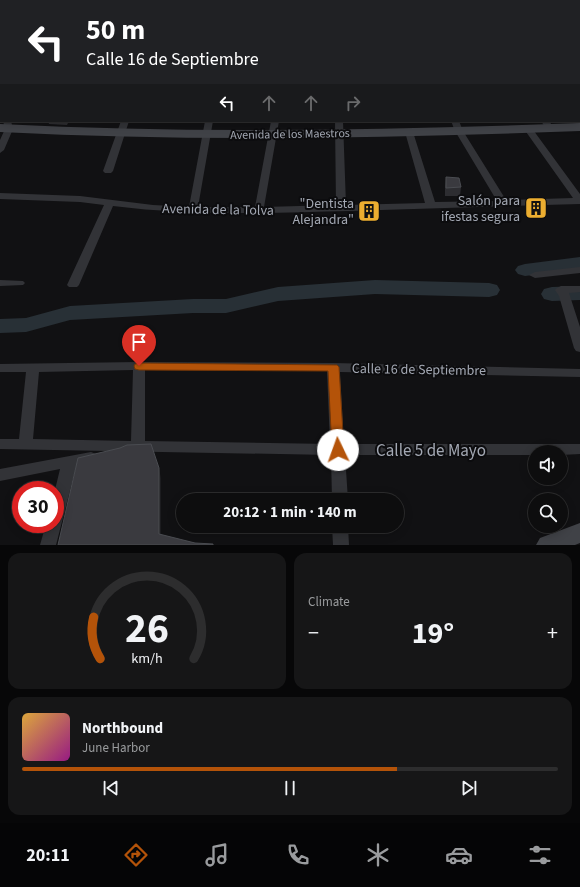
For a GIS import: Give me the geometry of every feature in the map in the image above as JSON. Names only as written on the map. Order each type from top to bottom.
[{"type":"main road","name":"Avenida de los Maestros","points":[[6,126],[120,134],[205,136],[409,132],[457,126],[528,129],[547,125],[580,127]]},
{"type":"main road","points":[[548,545],[580,533]]},
{"type":"street","points":[[108,171],[125,122]]},
{"type":"street","points":[[193,210],[205,136],[209,122]]},
{"type":"street","points":[[259,210],[271,135],[275,122]]},
{"type":"street","points":[[338,122],[341,208]]},
{"type":"street","points":[[0,150],[6,126]]},
{"type":"street","points":[[457,126],[503,203]]},
{"type":"street","points":[[528,129],[580,201]]},
{"type":"street","points":[[409,132],[430,205]]},
{"type":"street","name":"Avenida de la Tolva","points":[[0,196],[80,199],[153,208],[193,210],[259,210],[580,201]]},
{"type":"street","points":[[73,285],[110,202]]},
{"type":"street","points":[[535,275],[580,270]]},
{"type":"street","points":[[0,283],[19,283]]},
{"type":"street","points":[[580,289],[563,293],[580,348]]},
{"type":"street","points":[[138,447],[139,366]]},
{"type":"street","name":"Calle 16 de Septiembre","points":[[0,368],[139,366],[333,367],[580,373]]},
{"type":"street","points":[[333,367],[340,493]]},
{"type":"street","points":[[26,444],[34,368]]},
{"type":"street","points":[[0,444],[138,447]]},
{"type":"street","points":[[0,475],[70,464],[138,447]]},
{"type":"street","name":"Calle 5 de Mayo","points":[[138,447],[338,450],[580,450]]},
{"type":"street","points":[[64,486],[70,464]]},
{"type":"street","points":[[48,545],[51,533]]},
{"type":"street","points":[[340,533],[341,545]]},
{"type":"building","points":[[446,177],[459,178],[461,187],[446,188]]},
{"type":"building","points":[[151,444],[159,468],[159,534],[195,543],[213,545],[58,545],[61,533],[64,533],[64,519],[78,458],[127,445]]},
{"type":"waterway","points":[[525,270],[580,263]]},
{"type":"waterway","points":[[0,326],[26,325],[70,313],[193,306],[226,306],[278,294],[375,287],[489,290]]},
{"type":"waterway","points":[[552,294],[580,293]]},
{"type":"place","name":"Salón para ifestas segura","points":[[536,208]]},
{"type":"place","name":"\"Dentista Alejandra\"","points":[[369,211]]},
{"type":"route","points":[[139,366],[333,367],[338,450]]}]
